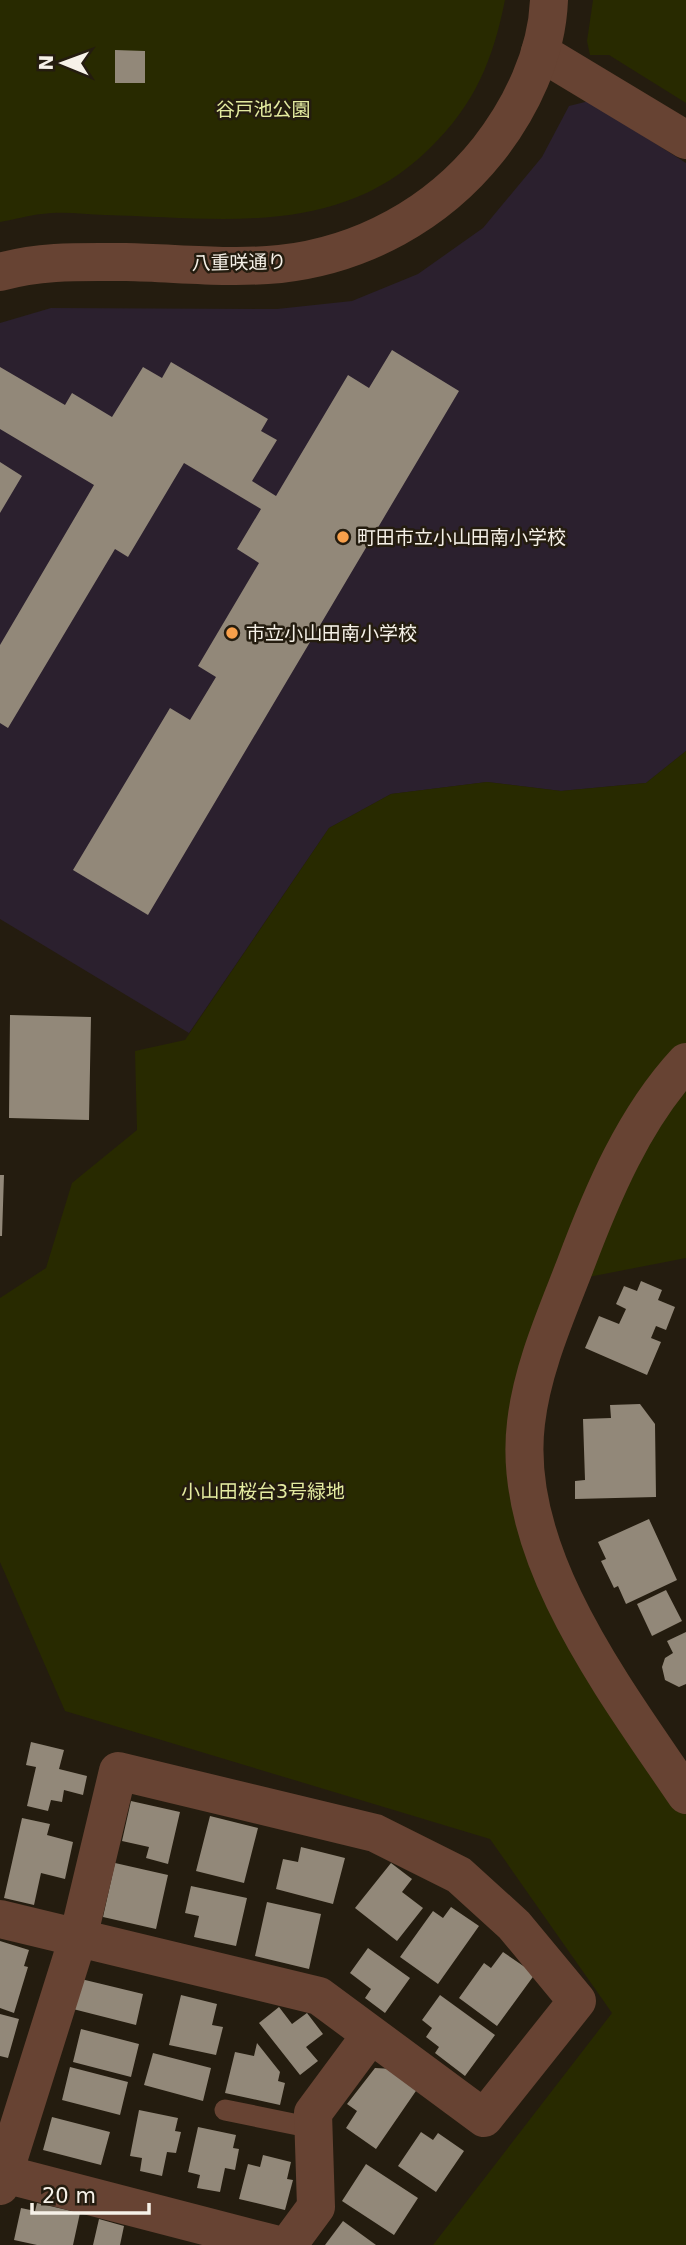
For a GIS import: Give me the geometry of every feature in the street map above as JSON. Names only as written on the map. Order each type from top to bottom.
[{"type":"street","name":"八重咲通り","points":[[0,272],[57,262],[278,264],[327,256],[377,237],[425,211],[466,178],[498,137],[521,99],[540,52],[549,0]]},
{"type":"street","points":[[540,52],[686,140]]},
{"type":"street","points":[[686,1062],[663,1087],[641,1121],[589,1227],[537,1372],[526,1423],[524,1454],[527,1494],[544,1558],[594,1653],[686,1795]]},
{"type":"street","points":[[0,1919],[78,1938],[319,1996],[484,2119],[577,2001],[513,1925],[458,1875],[376,1833],[118,1771],[78,1938],[2,2180],[278,2245]]},
{"type":"street","points":[[288,2245],[316,2207],[313,2113],[370,2036]]},
{"type":"lane","points":[[225,2110],[313,2128]]},
{"type":"shaded area","name":"町田市立小山田南小学校","points":[[589,101],[686,163],[686,751],[646,783],[561,791],[487,782],[391,794],[329,828],[189,1033],[0,919],[0,323],[51,308],[277,309],[352,301],[418,274],[483,228],[542,157],[569,106]]},
{"type":"green space","name":"谷戸池公園","points":[[0,0],[505,0],[488,62],[459,115],[430,148],[395,177],[358,197],[318,210],[236,219],[57,213],[0,222]]},
{"type":"green space","points":[[593,0],[686,0],[686,103],[609,55],[590,55],[587,41]]},
{"type":"green space","name":"小山田桜台3号緑地","points":[[686,751],[686,1258],[568,1281],[537,1372],[534,1524],[686,1768],[686,2245],[433,2245],[612,2013],[490,1839],[65,1711],[0,1562],[0,1298],[46,1268],[72,1183],[137,1130],[135,1051],[185,1040],[329,828],[391,794],[487,782],[561,791],[646,783]]},
{"type":"building","points":[[115,50],[145,51],[145,83],[115,83]]},
{"type":"building","points":[[392,350],[459,391],[148,915],[73,870],[170,708],[190,720],[216,677],[198,666],[259,563],[237,549],[261,509],[184,463],[128,557],[115,549],[8,728],[0,723],[0,645],[94,485],[0,429],[0,367],[65,405],[72,393],[112,417],[143,367],[162,378],[171,362],[268,419],[261,431],[277,440],[252,481],[276,496],[348,375],[369,388]]},
{"type":"building","points":[[0,462],[22,476],[0,513]]},
{"type":"building","points":[[10,1015],[91,1017],[89,1120],[9,1118]]},
{"type":"building","points":[[0,1175],[4,1175],[2,1236],[0,1236]]},
{"type":"building","points":[[641,1281],[662,1290],[658,1300],[675,1307],[666,1330],[656,1326],[651,1338],[661,1342],[647,1375],[585,1348],[599,1316],[619,1324],[626,1309],[616,1304],[624,1286],[637,1291]]},
{"type":"building","points":[[640,1404],[655,1424],[656,1497],[575,1499],[575,1481],[585,1480],[583,1419],[611,1418],[610,1405]]},
{"type":"building","points":[[649,1519],[677,1580],[626,1604],[618,1586],[614,1588],[601,1561],[606,1559],[598,1542]]},
{"type":"building","points":[[666,1590],[682,1621],[652,1636],[637,1604]]},
{"type":"building","points":[[686,1632],[686,1684],[679,1687],[665,1680],[662,1667],[665,1658],[673,1653],[667,1641]]},
{"type":"building","points":[[31,1742],[64,1750],[59,1769],[87,1776],[83,1795],[64,1790],[62,1802],[51,1800],[48,1811],[27,1806],[36,1767],[26,1765]]},
{"type":"building","points":[[131,1801],[180,1812],[168,1864],[146,1858],[149,1847],[122,1841]]},
{"type":"building","points":[[210,1816],[258,1828],[244,1883],[196,1871]]},
{"type":"building","points":[[22,1818],[50,1824],[47,1835],[73,1842],[65,1879],[41,1873],[34,1905],[4,1898]]},
{"type":"building","points":[[301,1847],[345,1858],[333,1904],[276,1889],[283,1859],[298,1862]]},
{"type":"building","points":[[115,1863],[168,1875],[156,1929],[103,1917]]},
{"type":"building","points":[[391,1863],[412,1879],[402,1892],[423,1908],[397,1941],[355,1908]]},
{"type":"building","points":[[191,1886],[247,1898],[236,1946],[194,1937],[199,1916],[185,1913]]},
{"type":"building","points":[[267,1902],[321,1914],[309,1969],[255,1956]]},
{"type":"building","points":[[451,1907],[479,1926],[438,1984],[400,1957],[433,1911],[443,1918]]},
{"type":"building","points":[[0,1941],[29,1950],[24,1966],[28,1967],[14,2013],[0,2008]]},
{"type":"building","points":[[368,1948],[410,1978],[385,2013],[365,1998],[371,1989],[350,1973]]},
{"type":"building","points":[[503,1952],[535,1974],[497,2026],[459,1998],[484,1963],[491,1968]]},
{"type":"building","points":[[81,1979],[143,1994],[136,2025],[73,2009]]},
{"type":"building","points":[[181,1995],[217,2004],[212,2025],[223,2027],[216,2055],[169,2045]]},
{"type":"building","points":[[440,1995],[495,2035],[465,2076],[435,2053],[439,2047],[426,2037],[432,2028],[422,2020]]},
{"type":"building","points":[[279,2007],[292,2024],[307,2013],[323,2034],[306,2047],[318,2061],[300,2075],[259,2023]]},
{"type":"building","points":[[0,2014],[19,2019],[8,2058],[0,2056]]},
{"type":"building","points":[[81,2029],[139,2044],[131,2077],[73,2062]]},
{"type":"building","points":[[257,2043],[280,2072],[278,2081],[285,2083],[280,2105],[225,2093],[235,2052],[254,2056]]},
{"type":"building","points":[[153,2053],[211,2068],[203,2101],[144,2085]]},
{"type":"building","points":[[70,2067],[128,2082],[120,2115],[62,2100]]},
{"type":"building","points":[[375,2068],[393,2069],[418,2088],[376,2149],[346,2128],[357,2111],[347,2104]]},
{"type":"building","points":[[139,2110],[178,2118],[175,2131],[181,2132],[176,2153],[167,2152],[162,2176],[140,2171],[142,2158],[130,2156]]},
{"type":"building","points":[[52,2117],[110,2132],[101,2165],[43,2150]]},
{"type":"building","points":[[198,2127],[236,2135],[233,2148],[239,2149],[235,2170],[225,2168],[220,2192],[197,2188],[200,2175],[188,2172]]},
{"type":"building","points":[[421,2132],[433,2140],[438,2133],[464,2151],[436,2192],[398,2166]]},
{"type":"building","points":[[263,2155],[291,2162],[287,2179],[293,2180],[285,2210],[239,2199],[248,2164],[260,2167]]},
{"type":"building","points":[[366,2164],[418,2198],[394,2235],[342,2201]]},
{"type":"building","points":[[37,2203],[80,2213],[73,2245],[37,2245],[14,2240],[21,2208],[35,2211]]},
{"type":"building","points":[[99,2219],[124,2226],[120,2245],[93,2245]]},
{"type":"building","points":[[343,2221],[376,2245],[325,2245]]},
{"type":"place","name":"町田市立小山田南小学校","points":[[343,537]]},
{"type":"place","name":"市立小山田南小学校","points":[[232,633]]}]
